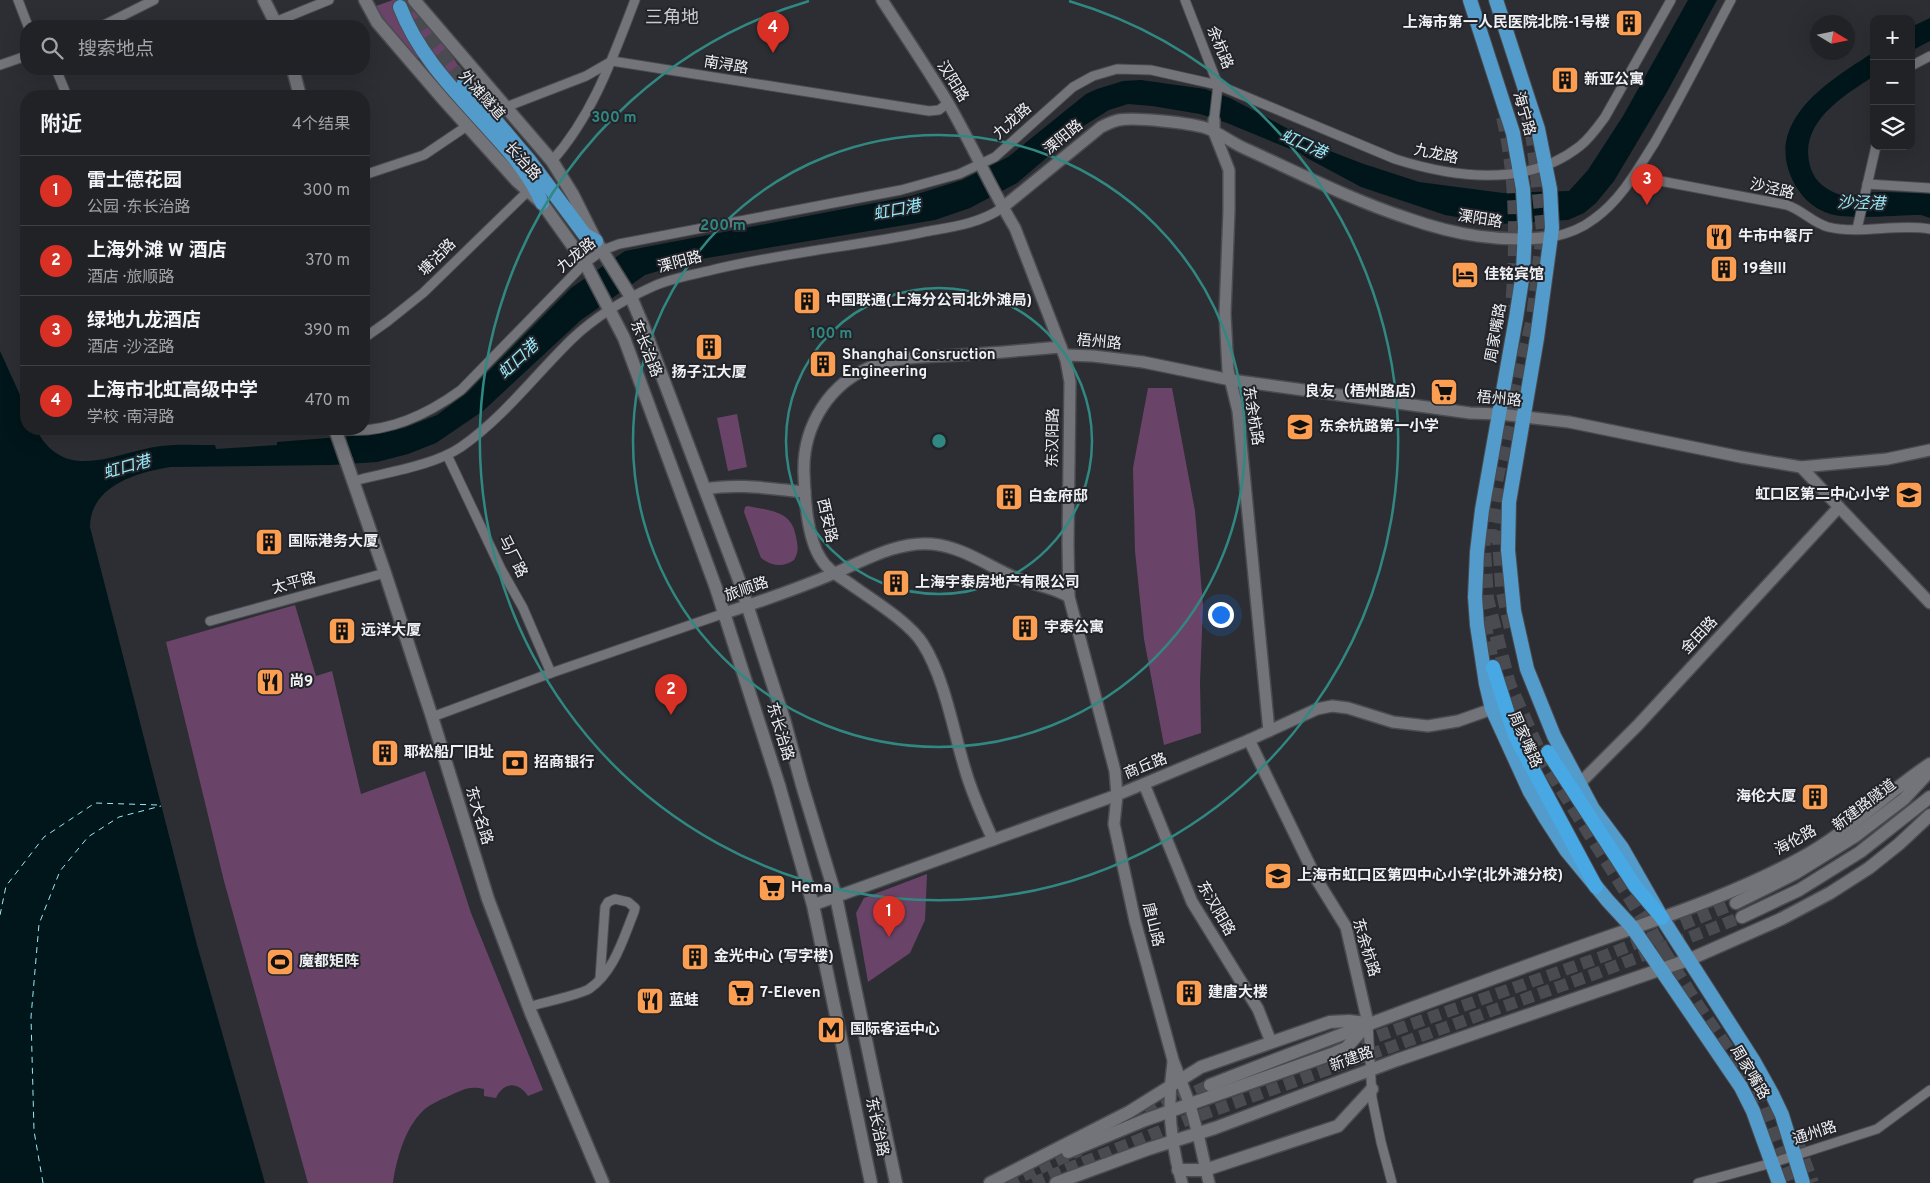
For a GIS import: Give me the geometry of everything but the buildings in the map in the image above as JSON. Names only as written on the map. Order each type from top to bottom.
[{"type":"highway","points":[[1493,666],[1515,736],[1596,887]]},
{"type":"highway","points":[[1548,752],[1635,886],[1662,918]]},
{"type":"main road","points":[[264,0],[274,20]]},
{"type":"main road","name":"长治路","points":[[365,0],[377,22],[467,126],[527,192],[542,204],[588,268],[610,308]]},
{"type":"main road","name":"长治路","points":[[414,0],[552,162],[573,194],[602,250],[617,274]]},
{"type":"main road","name":"海宁路","points":[[1470,0],[1513,133],[1523,189],[1525,234]]},
{"type":"main road","name":"海宁路","points":[[1496,0],[1532,110],[1546,166],[1550,189],[1552,233]]},
{"type":"main road","name":"外滩隧道","points":[[400,8],[414,39],[431,64],[508,150],[536,188],[542,204]]},
{"type":"main road","points":[[295,75],[299,90]]},
{"type":"main road","name":"外滩隧道","points":[[464,83],[529,160],[585,236],[602,250]]},
{"type":"main road","name":"周家嘴路","points":[[1552,233],[1509,502],[1508,550],[1514,611],[1527,670],[1554,736],[1593,809],[1622,848],[1662,918],[1748,1052],[1772,1094],[1782,1115],[1803,1183]]},
{"type":"main road","name":"周家嘴路","points":[[1525,234],[1516,318],[1482,510],[1477,552],[1475,597],[1477,625],[1484,674],[1492,709],[1530,792],[1566,850],[1632,927],[1741,1087],[1754,1111],[1779,1183]]},
{"type":"main road","name":"东长治路","points":[[617,274],[629,295],[705,489],[748,606],[784,719],[836,897],[896,1183]]},
{"type":"main road","name":"东长治路","points":[[610,308],[624,338],[725,614],[778,785],[813,905],[871,1183]]},
{"type":"main road","name":"东大名路","points":[[338,437],[432,717],[488,899],[528,1007],[603,1183]]},
{"type":"main road","name":"海伦路","points":[[1632,927],[1662,918],[1761,878],[1801,858],[1845,830],[1930,764]]},
{"type":"main road","name":"新建路隧道","points":[[1736,903],[1796,873],[1854,837],[1904,799],[1930,771]]},
{"type":"main road","name":"新建路隧道","points":[[1742,917],[1799,890],[1860,852],[1930,797]]},
{"type":"main road","points":[[1688,960],[1830,893],[1869,868],[1899,844],[1930,814]]},
{"type":"main road","name":"新建路","points":[[990,1183],[1129,1112],[1200,1067],[1330,1022],[1368,1023],[1632,927]]},
{"type":"main road","name":"新建路","points":[[1056,1183],[1198,1134],[1371,1070],[1688,960]]},
{"type":"main road","points":[[1210,1085],[1368,1023]]},
{"type":"main road","name":"新建路","points":[[1018,1170],[1145,1120],[1339,1051],[1346,1048],[1368,1023]]},
{"type":"main road","points":[[1178,1170],[1205,1170],[1338,1126],[1372,1089]]},
{"type":"street","points":[[18,0],[26,20]]},
{"type":"street","points":[[114,20],[154,0]]},
{"type":"street","points":[[285,20],[329,0]]},
{"type":"street","points":[[552,162],[584,119],[612,61],[635,0]]},
{"type":"street","name":"汉阳路","points":[[882,0],[948,103],[990,182]]},
{"type":"street","name":"余杭路","points":[[1185,0],[1218,89],[1214,126]]},
{"type":"street","name":"九龙路","points":[[370,429],[398,424],[433,409],[461,390],[588,268],[602,250],[619,244],[900,190],[982,166],[1000,153],[1073,87],[1106,71],[1128,68],[1151,70],[1218,89],[1395,159],[1420,167],[1476,176],[1499,176],[1546,166],[1574,150],[1593,133],[1605,117],[1671,0]]},
{"type":"street","name":"溧阳路","points":[[354,481],[447,455],[462,446],[491,423],[571,340],[629,295],[668,281],[715,269],[909,235],[984,218],[1002,208],[1088,136],[1109,123],[1127,119],[1214,126],[1230,142],[1322,183],[1406,218],[1465,234],[1496,239],[1525,234],[1571,233],[1595,218],[1620,195],[1634,176],[1670,115],[1731,0]]},
{"type":"street","points":[[1915,64],[1930,56]]},
{"type":"street","points":[[0,65],[20,58]]},
{"type":"street","points":[[506,106],[586,76],[612,61]]},
{"type":"street","name":"南浔路","points":[[612,61],[929,111],[939,110],[948,103]]},
{"type":"street","points":[[58,75],[65,90]]},
{"type":"street","points":[[370,174],[424,156],[467,126]]},
{"type":"street","name":"东余杭路","points":[[1214,126],[1229,170],[1230,211],[1225,314],[1227,359],[1238,411],[1269,731]]},
{"type":"street","points":[[1859,225],[1875,150]]},
{"type":"street","name":"沙泾路","points":[[1634,176],[1787,205],[1827,227],[1859,225],[1930,229]]},
{"type":"street","name":"东汉阳路","points":[[990,182],[1002,208],[1015,228],[1063,351],[1070,382],[1069,597],[1115,771],[1117,795]]},
{"type":"street","points":[[1867,184],[1930,188]]},
{"type":"street","name":"塘沽路","points":[[370,334],[388,322],[423,293],[527,192]]},
{"type":"street","name":"梧州路","points":[[1063,351],[1143,362],[1231,380],[1470,412],[1569,422],[1741,457],[1801,467],[1888,458],[1930,450]]},
{"type":"street","name":"西安路","points":[[993,840],[965,771],[947,701],[923,643],[906,626],[834,573],[821,560],[814,546],[804,492],[805,451],[813,422],[819,410],[835,390],[860,372],[877,364],[895,360],[1063,351]]},
{"type":"street","name":"马厂路","points":[[447,455],[501,569],[523,608],[551,672]]},
{"type":"street","points":[[1801,467],[1930,603]]},
{"type":"street","points":[[705,489],[734,486],[804,492]]},
{"type":"street","name":"金田路","points":[[1580,783],[1638,725],[1839,507]]},
{"type":"street","name":"旅顺路","points":[[432,717],[551,672],[748,606],[885,552],[914,545],[932,544],[956,549],[1016,578],[1061,592],[1069,597]]},
{"type":"street","name":"太平路","points":[[210,621],[385,573]]},
{"type":"street","name":"商丘路","points":[[813,905],[1117,795],[1249,740],[1309,712],[1332,706],[1356,710],[1393,722],[1428,726],[1458,721],[1492,709]]},
{"type":"street","name":"东余杭路","points":[[1249,740],[1317,880],[1346,928],[1368,1023],[1372,1089],[1381,1142],[1392,1183]]},
{"type":"street","name":"东汉阳路","points":[[1144,784],[1192,902],[1258,1009],[1271,1042]]},
{"type":"street","name":"唐山路","points":[[1117,795],[1114,816],[1115,834],[1135,920],[1173,1060],[1190,1105],[1209,1183]]},
{"type":"street","points":[[528,1007],[588,990],[600,978],[613,963],[634,912],[635,908],[628,902],[615,899],[608,902],[605,908],[600,978]]},
{"type":"street","name":"唐山路","points":[[1173,1060],[1169,1088],[1172,1142],[1182,1183]]},
{"type":"street","name":"通州路","points":[[1698,1183],[1772,1164],[1877,1129],[1930,1090]]},
{"type":"shaded area","points":[[393,0],[408,0],[452,56],[468,80],[458,89],[429,49],[407,5],[396,8],[419,58],[415,60],[375,9],[376,6]]},
{"type":"shaded area","points":[[1148,388],[1172,388],[1195,511],[1203,605],[1200,682],[1201,733],[1164,745],[1144,639],[1135,551],[1133,468]]},
{"type":"shaded area","points":[[737,414],[747,467],[728,471],[717,418]]},
{"type":"shaded area","points":[[748,506],[779,513],[790,521],[794,528],[798,546],[794,560],[790,563],[778,565],[769,563],[761,558],[744,512],[745,507]]},
{"type":"shaded area","points":[[295,605],[316,676],[332,671],[361,794],[425,771],[471,913],[543,1090],[528,1096],[520,1088],[511,1085],[503,1089],[496,1098],[484,1096],[484,1089],[471,1088],[438,1101],[422,1111],[409,1130],[396,1165],[393,1183],[308,1183],[224,881],[166,642]]},
{"type":"shaded area","points":[[927,874],[925,920],[910,953],[868,982],[856,913],[864,898]]},
{"type":"water","name":"虹口港","points":[[1688,0],[1717,0],[1667,92],[1614,181],[1596,203],[1584,213],[1568,220],[1499,224],[1445,215],[1361,187],[1300,153],[1227,123],[1200,114],[1128,104],[1109,110],[1085,125],[1017,183],[970,208],[935,220],[695,260],[645,275],[581,320],[483,411],[436,443],[408,454],[377,462],[331,465],[171,467],[130,477],[107,491],[98,501],[92,513],[90,527],[197,945],[265,1183],[0,1183],[0,351],[20,395],[20,435],[40,435],[48,446],[61,456],[76,461],[109,458],[161,446],[215,445],[216,449],[277,445],[277,442],[377,434],[404,428],[437,415],[467,393],[571,288],[625,251],[911,196],[962,180],[1008,157],[1086,94],[1123,81],[1141,80],[1205,89],[1230,98],[1330,151],[1361,163],[1419,182],[1503,193],[1569,191],[1588,170],[1623,116]]},
{"type":"water","points":[[1930,18],[1930,41],[1915,49],[1915,25]]},
{"type":"water","name":"沙泾港","points":[[1870,55],[1870,79],[1836,103],[1816,125],[1810,138],[1808,153],[1811,169],[1815,177],[1829,190],[1838,194],[1899,192],[1930,194],[1930,218],[1921,215],[1839,216],[1818,208],[1807,201],[1799,191],[1792,179],[1786,157],[1787,138],[1795,120],[1807,103],[1822,88]]},
{"type":"ferry route","points":[[0,915],[6,886],[44,837],[95,803],[158,805]]},
{"type":"ferry route","points":[[43,1183],[34,1131],[31,1017],[39,924],[60,871],[88,837],[119,817],[161,806]]},
{"type":"tunnel","points":[[406,0],[423,31],[464,83]]},
{"type":"tunnel","points":[[1527,111],[1533,140],[1543,231],[1533,317]]},
{"type":"tunnel","points":[[1503,117],[1508,139],[1515,212],[1515,261],[1512,307]]},
{"type":"tunnel","points":[[1490,543],[1490,520],[1495,485],[1533,319]]},
{"type":"tunnel","points":[[1505,489],[1499,539],[1502,588],[1511,629]]},
{"type":"tunnel","points":[[1483,532],[1487,599],[1509,684],[1541,756],[1699,1008],[1761,1097],[1793,1183]]},
{"type":"tunnel","points":[[1484,621],[1493,667]]},
{"type":"tunnel","points":[[1344,1048],[1604,956],[1736,903]]},
{"type":"tunnel","points":[[1033,1183],[1187,1120],[1600,972],[1742,917]]},
{"type":"tunnel","points":[[1130,1121],[1210,1085]]},
{"type":"tunnel","points":[[1796,1140],[1812,1183]]},
{"type":"tunnel","points":[[1007,1183],[1080,1150]]},
{"type":"place","name":"上海市第一人民医院北院-1号楼","points":[[1629,23]]},
{"type":"place","name":"上海市北虹高级中学","points":[[773,53]]},
{"type":"place","name":"新亚公寓","points":[[1565,80]]},
{"type":"place","name":"绿地九龙酒店","points":[[1647,205]]},
{"type":"place","name":"牛市中餐厅","points":[[1719,237]]},
{"type":"place","name":"19叁III","points":[[1724,269]]},
{"type":"place","name":"佳铭宾馆","points":[[1465,275]]},
{"type":"place","name":"中国联通(上海分公司北外滩局)","points":[[807,301]]},
{"type":"place","name":"扬子江大厦","points":[[709,347]]},
{"type":"place","name":"Shanghai Consruction Engineering","points":[[823,364]]},
{"type":"place","name":"良友（梧州路店）","points":[[1444,392]]},
{"type":"place","name":"东余杭路第一小学","points":[[1300,427]]},
{"type":"place","name":"虹口区第二中心小学","points":[[1909,495]]},
{"type":"place","name":"白金府邸","points":[[1009,497]]},
{"type":"place","name":"国际港务大厦","points":[[269,542]]},
{"type":"place","name":"上海宇泰房地产有限公司","points":[[896,583]]},
{"type":"place","name":"宇泰公寓","points":[[1025,628]]},
{"type":"place","name":"远洋大厦","points":[[342,631]]},
{"type":"place","name":"尚9","points":[[270,682]]},
{"type":"place","name":"上海外滩 W 酒店","points":[[671,715]]},
{"type":"place","name":"耶松船厂旧址","points":[[385,753]]},
{"type":"place","name":"招商银行","points":[[515,763]]},
{"type":"place","name":"海伦大厦","points":[[1815,797]]},
{"type":"place","name":"上海市虹口区第四中心小学(北外滩分校)","points":[[1278,876]]},
{"type":"place","name":"Hema","points":[[772,888]]},
{"type":"place","name":"雷士德花园","points":[[889,937]]},
{"type":"place","name":"金光中心 (写字楼)","points":[[695,957]]},
{"type":"place","name":"魔都矩阵","points":[[280,962]]},
{"type":"place","name":"7-Eleven","points":[[741,993]]},
{"type":"place","name":"建唐大楼","points":[[1189,993]]},
{"type":"place","name":"蓝蛙","points":[[650,1001]]},
{"type":"place","name":"国际客运中心","points":[[831,1030]]},
{"type":"district","name":"三角地","points":[[672,18]]}]
